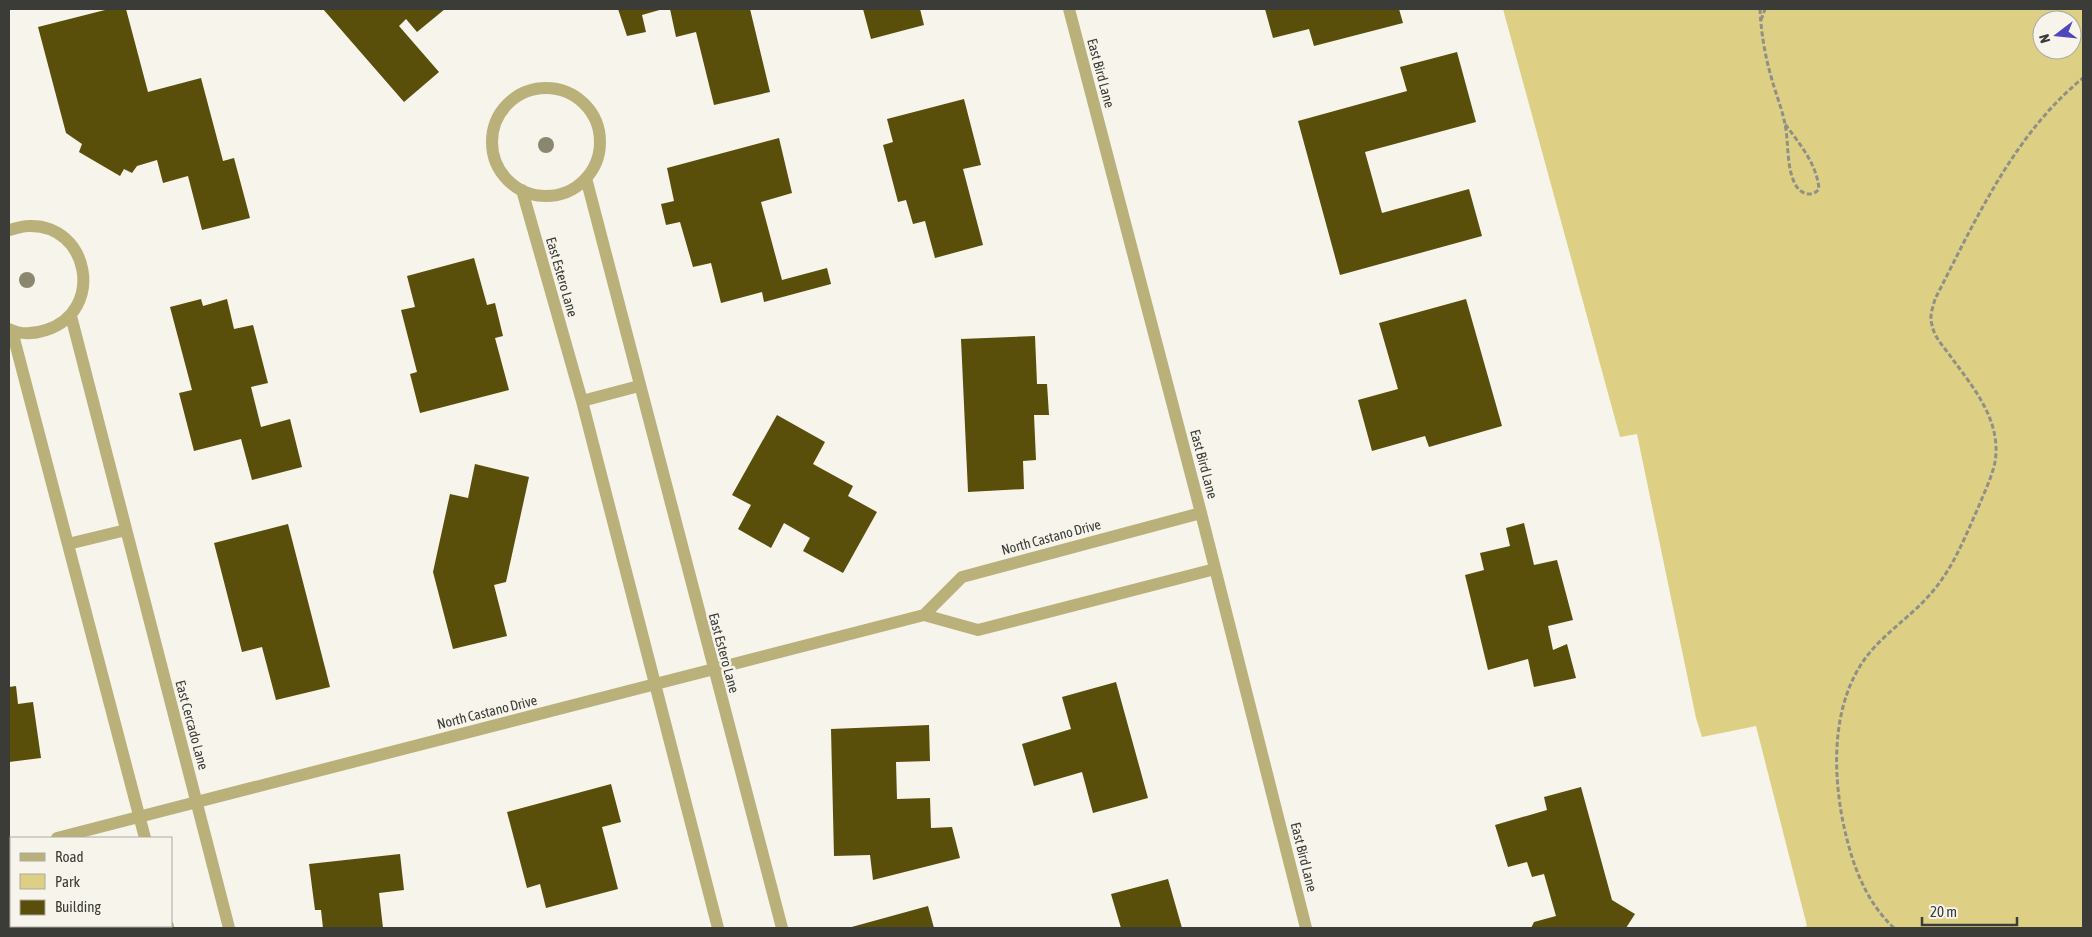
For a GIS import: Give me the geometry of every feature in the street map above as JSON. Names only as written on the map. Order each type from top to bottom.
[{"type":"street","name":"East Bird Lane","points":[[1069,9],[1201,513],[1306,928]]},
{"type":"street","points":[[536,89],[563,90],[578,99],[591,112],[598,128],[600,146],[596,163],[586,178],[563,194],[548,196],[534,195],[522,190],[507,179],[497,164],[492,148],[493,129],[500,113],[512,99],[536,89]]},
{"type":"street","name":"East Estero Lane","points":[[586,178],[713,670],[782,928]]},
{"type":"street","name":"East Estero Lane","points":[[522,190],[582,402],[718,928]]},
{"type":"street","points":[[9,230],[27,226],[44,228],[60,234],[76,251],[83,270],[84,288],[79,302],[71,316],[59,326],[31,334],[10,330],[145,837]]},
{"type":"street","name":"East Cercado Lane","points":[[71,316],[229,928]]},
{"type":"street","points":[[582,402],[639,386]]},
{"type":"street","name":"North Castano Drive","points":[[61,837],[924,615],[962,577],[1201,513]]},
{"type":"street","points":[[68,544],[126,530]]},
{"type":"street","points":[[924,615],[978,630],[1215,569]]},
{"type":"path","points":[[1760,9],[1760,22],[1766,55],[1785,124],[1794,183],[1801,192],[1808,194],[1816,192],[1819,189],[1815,171],[1797,140],[1785,124]]},
{"type":"path","points":[[1760,22],[1765,9]]},
{"type":"path","points":[[1894,928],[1874,906],[1863,886],[1853,863],[1844,829],[1838,797],[1836,769],[1840,716],[1855,676],[1870,652],[1888,632],[1933,592],[1948,572],[1962,545],[1994,463],[1996,448],[1989,415],[1972,384],[1942,345],[1931,324],[1931,313],[1935,299],[1990,195],[2014,156],[2052,107],[2083,78]]},
{"type":"green space","points":[[1503,9],[2083,9],[2083,928],[1801,928],[1807,926],[1756,726],[1702,737],[1696,718],[1637,434],[1620,437]]},
{"type":"building","points":[[109,9],[126,9],[148,92],[201,78],[223,161],[234,158],[250,218],[202,230],[188,176],[163,183],[157,160],[137,166],[132,173],[124,169],[120,176],[79,152],[82,144],[66,133],[38,27]]},
{"type":"building","points":[[323,9],[445,9],[417,32],[406,19],[399,26],[439,72],[404,102]]},
{"type":"building","points":[[618,9],[663,9],[642,15],[646,32],[627,36]]},
{"type":"building","points":[[670,9],[750,9],[770,92],[714,105],[696,32],[676,37]]},
{"type":"building","points":[[863,9],[920,9],[924,25],[871,39]]},
{"type":"building","points":[[1265,9],[1399,9],[1403,23],[1314,46],[1309,29],[1273,38]]},
{"type":"building","points":[[1457,52],[1476,122],[1365,152],[1382,213],[1469,189],[1482,236],[1340,275],[1298,121],[1407,91],[1400,67]]},
{"type":"building","points":[[964,99],[981,165],[963,169],[983,245],[935,258],[925,221],[913,224],[906,200],[898,202],[883,145],[893,142],[887,119]]},
{"type":"building","points":[[779,138],[792,193],[761,202],[782,280],[827,268],[831,284],[764,302],[762,292],[721,303],[711,263],[693,267],[680,222],[666,225],[661,204],[674,201],[667,168]]},
{"type":"building","points":[[474,258],[487,305],[495,303],[503,336],[495,338],[509,390],[420,413],[410,374],[417,372],[401,310],[415,307],[407,276]]},
{"type":"building","points":[[201,299],[203,306],[227,299],[234,329],[253,325],[268,383],[251,387],[261,427],[290,419],[302,467],[252,480],[241,439],[194,451],[179,393],[192,390],[170,307]]},
{"type":"building","points":[[1466,299],[1502,426],[1429,447],[1425,436],[1372,451],[1358,400],[1398,389],[1379,323]]},
{"type":"building","points":[[1035,336],[1037,384],[1047,384],[1049,415],[1034,415],[1036,460],[1023,461],[1024,489],[968,492],[961,339]]},
{"type":"building","points":[[777,415],[825,442],[813,464],[853,486],[848,496],[877,512],[843,573],[803,551],[810,538],[784,523],[771,548],[738,529],[751,505],[732,495]]},
{"type":"building","points":[[475,464],[529,477],[506,582],[494,585],[507,636],[453,649],[433,572],[450,494],[468,498]]},
{"type":"building","points":[[1524,523],[1534,565],[1557,560],[1573,620],[1548,626],[1553,650],[1567,644],[1576,678],[1534,687],[1528,659],[1488,670],[1465,575],[1484,570],[1480,553],[1510,546],[1506,528]]},
{"type":"building","points":[[288,524],[330,687],[276,700],[262,647],[242,652],[214,543]]},
{"type":"building","points":[[1116,682],[1148,798],[1093,813],[1082,772],[1034,786],[1022,744],[1071,729],[1062,697]]},
{"type":"building","points":[[16,686],[18,704],[33,702],[41,758],[9,762],[9,687]]},
{"type":"building","points":[[929,725],[930,761],[896,762],[897,799],[930,798],[931,828],[952,827],[960,858],[873,880],[870,855],[834,856],[831,729]]},
{"type":"building","points":[[611,784],[621,822],[602,827],[618,889],[546,908],[540,884],[527,888],[507,812]]},
{"type":"building","points":[[1581,787],[1612,900],[1635,914],[1626,928],[1531,928],[1534,922],[1556,916],[1544,874],[1532,877],[1527,862],[1508,867],[1495,825],[1547,810],[1544,797]]},
{"type":"building","points":[[400,854],[404,890],[379,893],[383,928],[323,928],[321,910],[315,910],[309,864]]},
{"type":"building","points":[[1168,879],[1182,928],[1121,928],[1111,894]]},
{"type":"building","points":[[928,906],[934,928],[848,928]]}]
